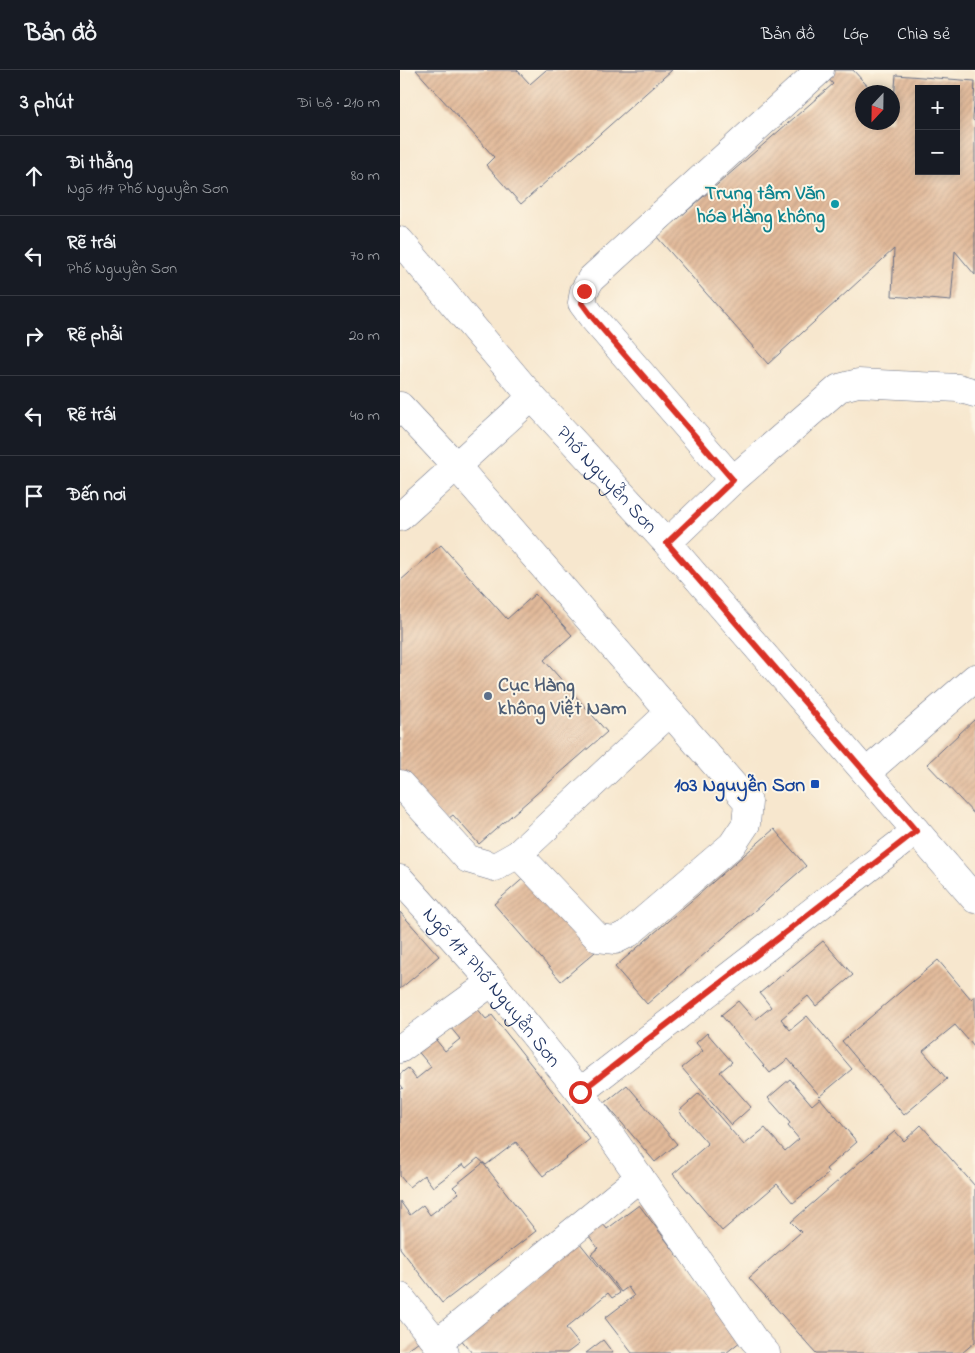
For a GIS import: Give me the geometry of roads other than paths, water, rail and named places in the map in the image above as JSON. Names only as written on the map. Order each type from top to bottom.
[{"type":"street","points":[[733,480],[593,318],[582,303],[584,291],[591,279],[820,70]]},
{"type":"street","name":"Phố Nguyễn Sơn","points":[[400,240],[532,397],[667,543],[975,899]]},
{"type":"street","points":[[667,543],[733,480],[839,388],[858,383],[958,388],[975,393]]},
{"type":"street","points":[[400,517],[532,397]]},
{"type":"street","points":[[400,406],[457,467],[748,802],[746,824],[732,845],[629,932],[615,940],[598,938],[518,854]]},
{"type":"street","points":[[867,772],[975,678]]},
{"type":"street","points":[[400,784],[468,859],[495,867],[518,854],[670,712]]},
{"type":"street","points":[[580,1092],[916,831]]},
{"type":"street","name":"Ngõ 117 Phố Nguyễn Sơn","points":[[400,879],[492,982],[580,1092],[640,1177],[753,1349]]},
{"type":"street","points":[[400,1049],[492,982]]},
{"type":"street","points":[[400,1296],[441,1348],[640,1177]]},
{"type":"place","name":"Trung tâm Văn hóa Hàng không","points":[[835,204]]},
{"type":"place","name":"Cục Hàng không Việt Nam","points":[[488,696]]},
{"type":"place","name":"103 Nguyễn Sơn","points":[[815,784]]}]
